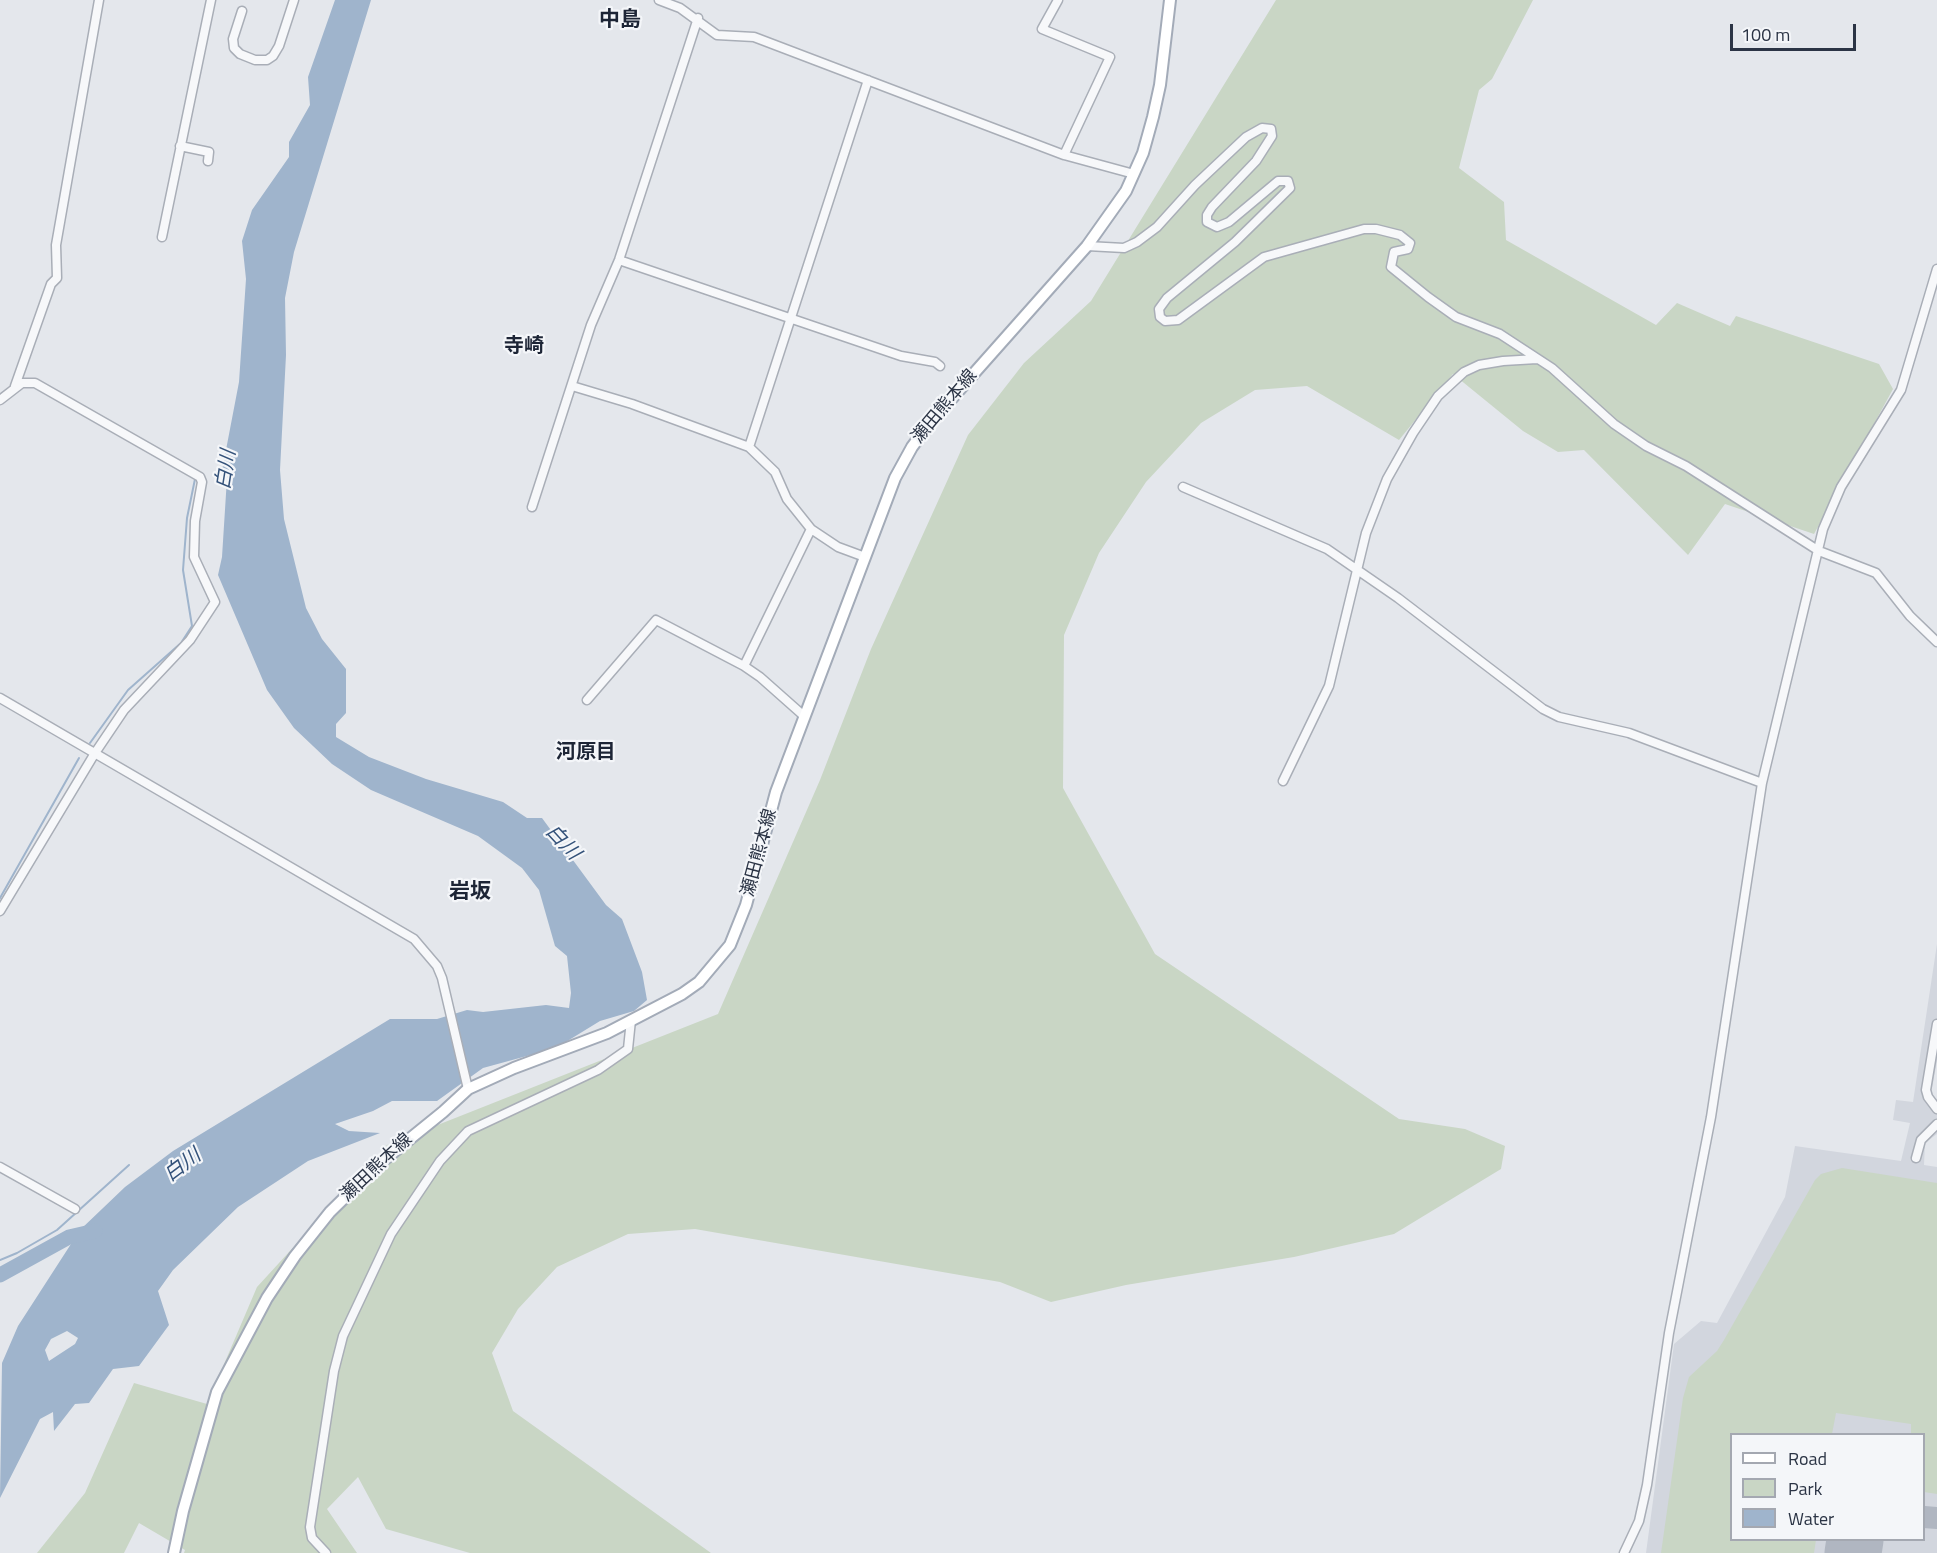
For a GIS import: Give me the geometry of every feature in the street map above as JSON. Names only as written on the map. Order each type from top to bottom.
[{"type":"main road","name":"瀬田熊本線","points":[[174,1553],[183,1511],[217,1392],[267,1298],[295,1256],[330,1212],[380,1163],[443,1112],[467,1085],[607,1033],[699,982],[730,945],[749,896],[776,792],[881,509],[912,447],[952,396],[1087,246],[1109,218],[1134,174],[1143,153],[1160,85],[1170,0]]},
{"type":"street","points":[[15,386],[51,284],[57,278],[56,245],[99,0]]},
{"type":"street","points":[[162,237],[211,0]]},
{"type":"street","points":[[242,11],[233,39],[234,48],[240,54],[255,60],[267,60],[273,56],[279,46],[294,0]]},
{"type":"street","points":[[659,0],[681,8],[698,18],[717,35],[753,37],[1064,155],[1134,174]]},
{"type":"street","points":[[1059,0],[1042,29],[1110,57],[1064,155]]},
{"type":"street","points":[[532,507],[591,325],[619,260],[698,18]]},
{"type":"street","points":[[749,447],[789,317],[868,80]]},
{"type":"street","points":[[1087,246],[1124,248],[1137,243],[1157,227],[1195,185],[1246,136],[1262,128],[1270,129],[1272,136],[1256,161],[1212,207],[1207,215],[1207,222],[1217,226],[1229,222],[1278,181],[1287,181],[1290,188],[1235,242],[1167,298],[1159,309],[1160,317],[1165,321],[1178,320],[1264,257],[1323,238],[1376,229],[1400,235],[1410,243],[1408,249],[1394,252],[1391,267],[1428,297],[1456,317],[1500,333],[1538,359],[1614,424],[1646,446],[1686,466],[1819,550],[1876,573],[1910,616],[1937,642]]},
{"type":"street","points":[[180,146],[209,152],[208,161]]},
{"type":"street","points":[[619,260],[901,356],[935,362],[940,366]]},
{"type":"street","points":[[1624,1553],[1639,1521],[1647,1485],[1669,1333],[1713,1106],[1762,783],[1823,529],[1841,488],[1900,390],[1937,269]]},
{"type":"street","points":[[1283,781],[1329,686],[1366,533],[1387,479],[1413,433],[1450,382],[1479,365],[1538,359]]},
{"type":"street","points":[[0,400],[15,386],[29,381],[35,383],[188,469],[202,482],[195,520],[194,557],[215,605],[190,640],[124,710],[95,753],[0,911]]},
{"type":"street","points":[[572,386],[632,404],[749,447],[775,472],[787,499],[811,529],[838,547],[864,556]]},
{"type":"street","points":[[1183,487],[1295,533],[1357,568],[1543,709],[1559,717],[1629,733],[1762,783]]},
{"type":"street","points":[[744,666],[811,529]]},
{"type":"street","points":[[587,700],[656,620],[744,666],[804,716]]},
{"type":"street","points":[[0,698],[414,939],[437,966],[442,978],[467,1085]]},
{"type":"street","points":[[326,1553],[312,1538],[310,1527],[334,1371],[343,1336],[391,1234],[440,1161],[468,1131],[598,1070],[628,1049],[631,1020]]},
{"type":"street","points":[[1937,1024],[1926,1090],[1937,1109]]},
{"type":"street","points":[[1916,1158],[1920,1140],[1937,1124]]},
{"type":"street","points":[[0,1167],[75,1209]]},
{"type":"shaded area","points":[[1937,944],[1937,1061],[1931,1094],[1937,1102],[1937,1134],[1925,1143],[1924,1165],[1937,1167],[1937,1553],[1646,1553],[1674,1344],[1701,1321],[1717,1323],[1785,1197],[1795,1146],[1901,1161],[1910,1123],[1893,1120],[1896,1100],[1913,1102]]},
{"type":"green space","points":[[1276,0],[1533,0],[1492,79],[1479,90],[1459,168],[1504,202],[1506,240],[1656,325],[1677,303],[1730,326],[1736,316],[1879,364],[1893,389],[1814,534],[1725,504],[1688,555],[1584,450],[1558,452],[1523,431],[1453,374],[1399,440],[1307,386],[1255,390],[1201,423],[1146,482],[1099,553],[1064,635],[1063,788],[1155,954],[1399,1119],[1465,1129],[1505,1146],[1501,1169],[1394,1234],[1294,1257],[1126,1285],[1051,1302],[1000,1282],[695,1229],[628,1234],[557,1267],[518,1309],[492,1353],[513,1411],[711,1553],[470,1553],[386,1529],[358,1477],[327,1509],[357,1553],[184,1553],[185,1550],[139,1523],[124,1553],[37,1553],[85,1493],[134,1383],[207,1404],[257,1287],[387,1145],[718,1014],[820,780],[871,649],[968,435],[1024,363],[1091,301]]},
{"type":"green space","points":[[1842,1168],[1937,1183],[1937,1494],[1925,1492],[1925,1433],[1911,1433],[1911,1424],[1836,1413],[1832,1433],[1730,1433],[1730,1541],[1816,1541],[1814,1553],[1661,1553],[1683,1398],[1689,1377],[1717,1351],[1815,1180],[1821,1174]]},
{"type":"water","name":"白川","points":[[335,0],[371,0],[294,252],[285,298],[286,355],[280,470],[284,519],[306,608],[322,639],[346,669],[346,713],[336,724],[336,737],[369,757],[426,779],[503,802],[527,818],[542,818],[606,905],[622,919],[642,972],[647,1000],[634,1011],[600,1021],[556,1048],[483,1068],[437,1101],[392,1101],[373,1111],[335,1124],[349,1131],[380,1133],[308,1161],[238,1207],[173,1270],[158,1291],[169,1325],[139,1366],[113,1369],[89,1403],[75,1404],[54,1431],[53,1412],[40,1419],[0,1498],[2,1363],[18,1326],[80,1230],[125,1187],[173,1151],[390,1019],[437,1019],[467,1010],[483,1012],[546,1005],[569,1008],[571,993],[567,956],[555,946],[539,890],[522,868],[478,836],[371,790],[332,764],[294,728],[267,690],[218,575],[222,557],[227,478],[221,476],[239,382],[246,279],[242,241],[252,210],[289,157],[289,142],[310,105],[308,77]],"holes":[[[67,1331],[78,1338],[75,1344],[49,1361],[45,1350],[51,1339]]]},
{"type":"waterway","points":[[90,743],[128,690],[181,643],[192,626],[183,570],[187,518],[195,479]]},
{"type":"waterway","points":[[0,898],[79,758]]},
{"type":"waterway","points":[[0,1260],[57,1230],[129,1165]]},
{"type":"waterway","points":[[0,1275],[69,1237],[95,1231]]},
{"type":"taxiway","points":[[1925,1517],[1937,1518]]},
{"type":"taxiway","points":[[1855,1553],[1867,1541]]},
{"type":"runway","points":[[1853,1553],[1855,1541]]},
{"type":"district","name":"中島","points":[[620,21]]},
{"type":"district","name":"寺崎","points":[[524,347]]},
{"type":"district","name":"河原目","points":[[586,753]]},
{"type":"district","name":"岩坂","points":[[470,893]]}]
